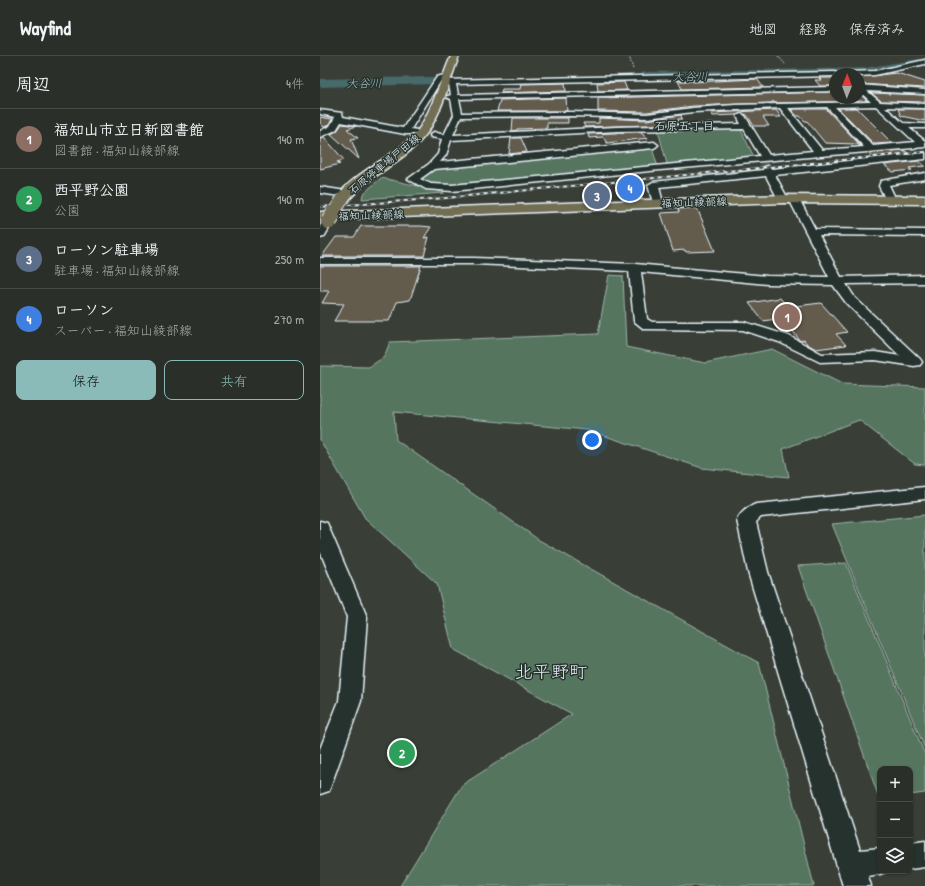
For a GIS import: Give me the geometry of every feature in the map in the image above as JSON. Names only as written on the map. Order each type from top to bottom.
[{"type":"main road","name":"石原停車場戸田線","points":[[323,224],[344,196],[356,184],[402,152],[422,133],[428,124],[448,80],[455,56]]},
{"type":"main road","name":"福知山綾部線","points":[[496,210],[788,199],[925,200]]},
{"type":"main road","name":"石原停車場戸田線","points":[[323,224],[470,216],[496,210]]},
{"type":"street","points":[[865,73],[875,73],[925,62]]},
{"type":"street","points":[[405,131],[431,98],[439,78],[448,80],[491,82],[829,74]]},
{"type":"street","points":[[716,77],[747,126],[765,164],[810,232],[837,281],[851,301],[919,363]]},
{"type":"street","points":[[608,79],[617,129]]},
{"type":"street","points":[[448,80],[458,116],[447,138],[442,155],[432,166],[414,179],[429,187],[440,188],[542,180],[657,156]]},
{"type":"street","points":[[488,96],[491,82]]},
{"type":"street","points":[[865,88],[912,87],[925,92]]},
{"type":"street","points":[[458,116],[571,114],[613,104],[726,91],[829,89]]},
{"type":"street","points":[[865,93],[923,144]]},
{"type":"street","points":[[452,97],[488,96],[613,104],[647,116],[654,107],[683,97],[691,104]]},
{"type":"street","points":[[654,107],[691,104],[735,107],[877,104],[925,106]]},
{"type":"street","points":[[829,105],[871,149]]},
{"type":"street","points":[[782,106],[819,153]]},
{"type":"street","points":[[320,112],[339,115],[339,119]]},
{"type":"street","points":[[339,119],[414,132]]},
{"type":"street","points":[[320,134],[333,128],[339,119]]},
{"type":"street","points":[[900,125],[925,126]]},
{"type":"street","points":[[434,136],[447,138],[617,129],[747,126]]},
{"type":"street","points":[[649,128],[657,156]]},
{"type":"street","points":[[526,134],[542,180]]},
{"type":"street","points":[[658,203],[653,184],[819,153],[923,144]]},
{"type":"street","points":[[432,166],[537,163],[657,156],[765,164],[925,156]]},
{"type":"street","points":[[891,200],[884,183],[925,176]]},
{"type":"street","points":[[320,190],[344,196]]},
{"type":"street","points":[[810,232],[925,234]]},
{"type":"street","points":[[320,261],[474,261],[635,268],[767,280],[837,281],[925,279]]},
{"type":"street","points":[[635,268],[641,321],[649,326],[744,326],[784,339],[820,358],[875,356],[919,363]]},
{"type":"street","points":[[877,863],[854,875],[758,572],[746,520],[756,511],[925,493]]},
{"type":"street","points":[[320,528],[357,617],[350,701],[320,782]]},
{"type":"street","points":[[913,856],[925,854]]},
{"type":"green space","points":[[740,128],[754,157],[667,164],[658,130]]},
{"type":"green space","points":[[652,148],[658,167],[449,187],[431,184],[420,178],[435,167]]},
{"type":"green space","points":[[381,178],[444,193],[362,199],[363,194]]},
{"type":"green space","points":[[609,275],[623,276],[626,347],[705,363],[772,349],[842,384],[925,387],[925,465],[915,464],[859,420],[783,449],[789,477],[702,468],[587,430],[394,412],[396,440],[539,540],[759,663],[814,886],[400,886],[462,785],[572,714],[453,649],[437,584],[365,518],[320,440],[320,366],[369,367],[384,357],[390,342],[598,334]]},
{"type":"green space","points":[[925,515],[925,749],[832,524]]},
{"type":"green space","points":[[846,563],[925,755],[925,793],[913,795],[913,766],[877,766],[877,792],[798,566]]},
{"type":"building","points":[[897,73],[925,82],[925,88],[865,84],[865,76]]},
{"type":"building","points":[[819,78],[829,78],[829,86],[820,86],[815,80],[821,80]]},
{"type":"building","points":[[757,79],[763,87],[682,89],[678,81],[693,82]]},
{"type":"building","points":[[624,82],[627,90],[598,91],[597,83]]},
{"type":"building","points":[[565,83],[566,91],[501,93],[502,89],[520,89],[521,84]]},
{"type":"building","points":[[829,92],[829,102],[774,103],[773,101],[771,103],[693,106],[647,112],[598,111],[598,98]]},
{"type":"building","points":[[871,93],[925,95],[925,102],[881,101]]},
{"type":"building","points":[[566,98],[567,111],[497,111],[500,100]]},
{"type":"building","points":[[838,108],[857,108],[892,143],[874,144]]},
{"type":"building","points":[[791,109],[826,109],[861,146],[856,144],[825,143],[807,121],[800,116],[797,116]]},
{"type":"building","points":[[898,109],[925,109],[925,121],[901,116]]},
{"type":"building","points":[[776,110],[781,117],[763,117],[769,126],[754,126],[747,115],[742,113],[736,115],[713,116],[711,113]]},
{"type":"building","points":[[681,115],[682,119],[678,119],[680,124],[585,127],[583,123],[599,123],[599,118],[647,120]]},
{"type":"building","points":[[320,117],[332,119],[329,125],[324,127],[320,123]]},
{"type":"building","points":[[513,118],[568,118],[568,123],[547,123],[547,128],[517,129],[512,131]]},
{"type":"building","points":[[342,124],[357,126],[347,129],[358,138],[351,139],[359,159],[331,134],[337,131]]},
{"type":"building","points":[[641,132],[648,138],[607,143],[603,137],[589,138],[588,134]]},
{"type":"building","points":[[324,137],[344,160],[337,162],[340,164],[320,169],[320,138]]},
{"type":"building","points":[[511,138],[521,138],[527,152],[509,154]]},
{"type":"building","points":[[903,150],[908,153],[873,157],[869,153]]},
{"type":"building","points":[[919,161],[925,166],[909,168],[912,170],[893,172],[884,165]]},
{"type":"building","points":[[697,208],[715,251],[673,251],[661,213],[679,212],[678,209]]},
{"type":"building","points":[[361,226],[431,227],[424,238],[429,237],[424,256],[322,256],[336,237],[354,237]]},
{"type":"building","points":[[320,266],[421,266],[410,300],[397,302],[389,321],[334,321],[344,304],[322,303],[329,291],[320,291]]},
{"type":"building","points":[[780,298],[788,307],[821,303],[847,332],[836,334],[846,345],[816,349],[807,344],[804,340],[800,341],[783,318],[763,321],[749,303]]},
{"type":"waterway","name":"大谷川","points":[[645,76],[865,72],[925,61]]},
{"type":"waterway","name":"大谷川","points":[[320,83],[432,81]]},
{"type":"tunnel","points":[[414,132],[434,135]]},
{"type":"tunnel","points":[[763,163],[767,169]]},
{"type":"railway","points":[[320,207],[446,198],[925,152]]},
{"type":"place","name":"ローソン","points":[[630,188]]},
{"type":"place","name":"ローソン駐車場","points":[[597,196]]},
{"type":"place","name":"福知山市立日新図書館","points":[[787,317]]},
{"type":"place","name":"西平野公園","points":[[402,753]]},
{"type":"district","name":"石原五丁目","points":[[684,125]]},
{"type":"district","name":"北平野町","points":[[551,671]]}]
